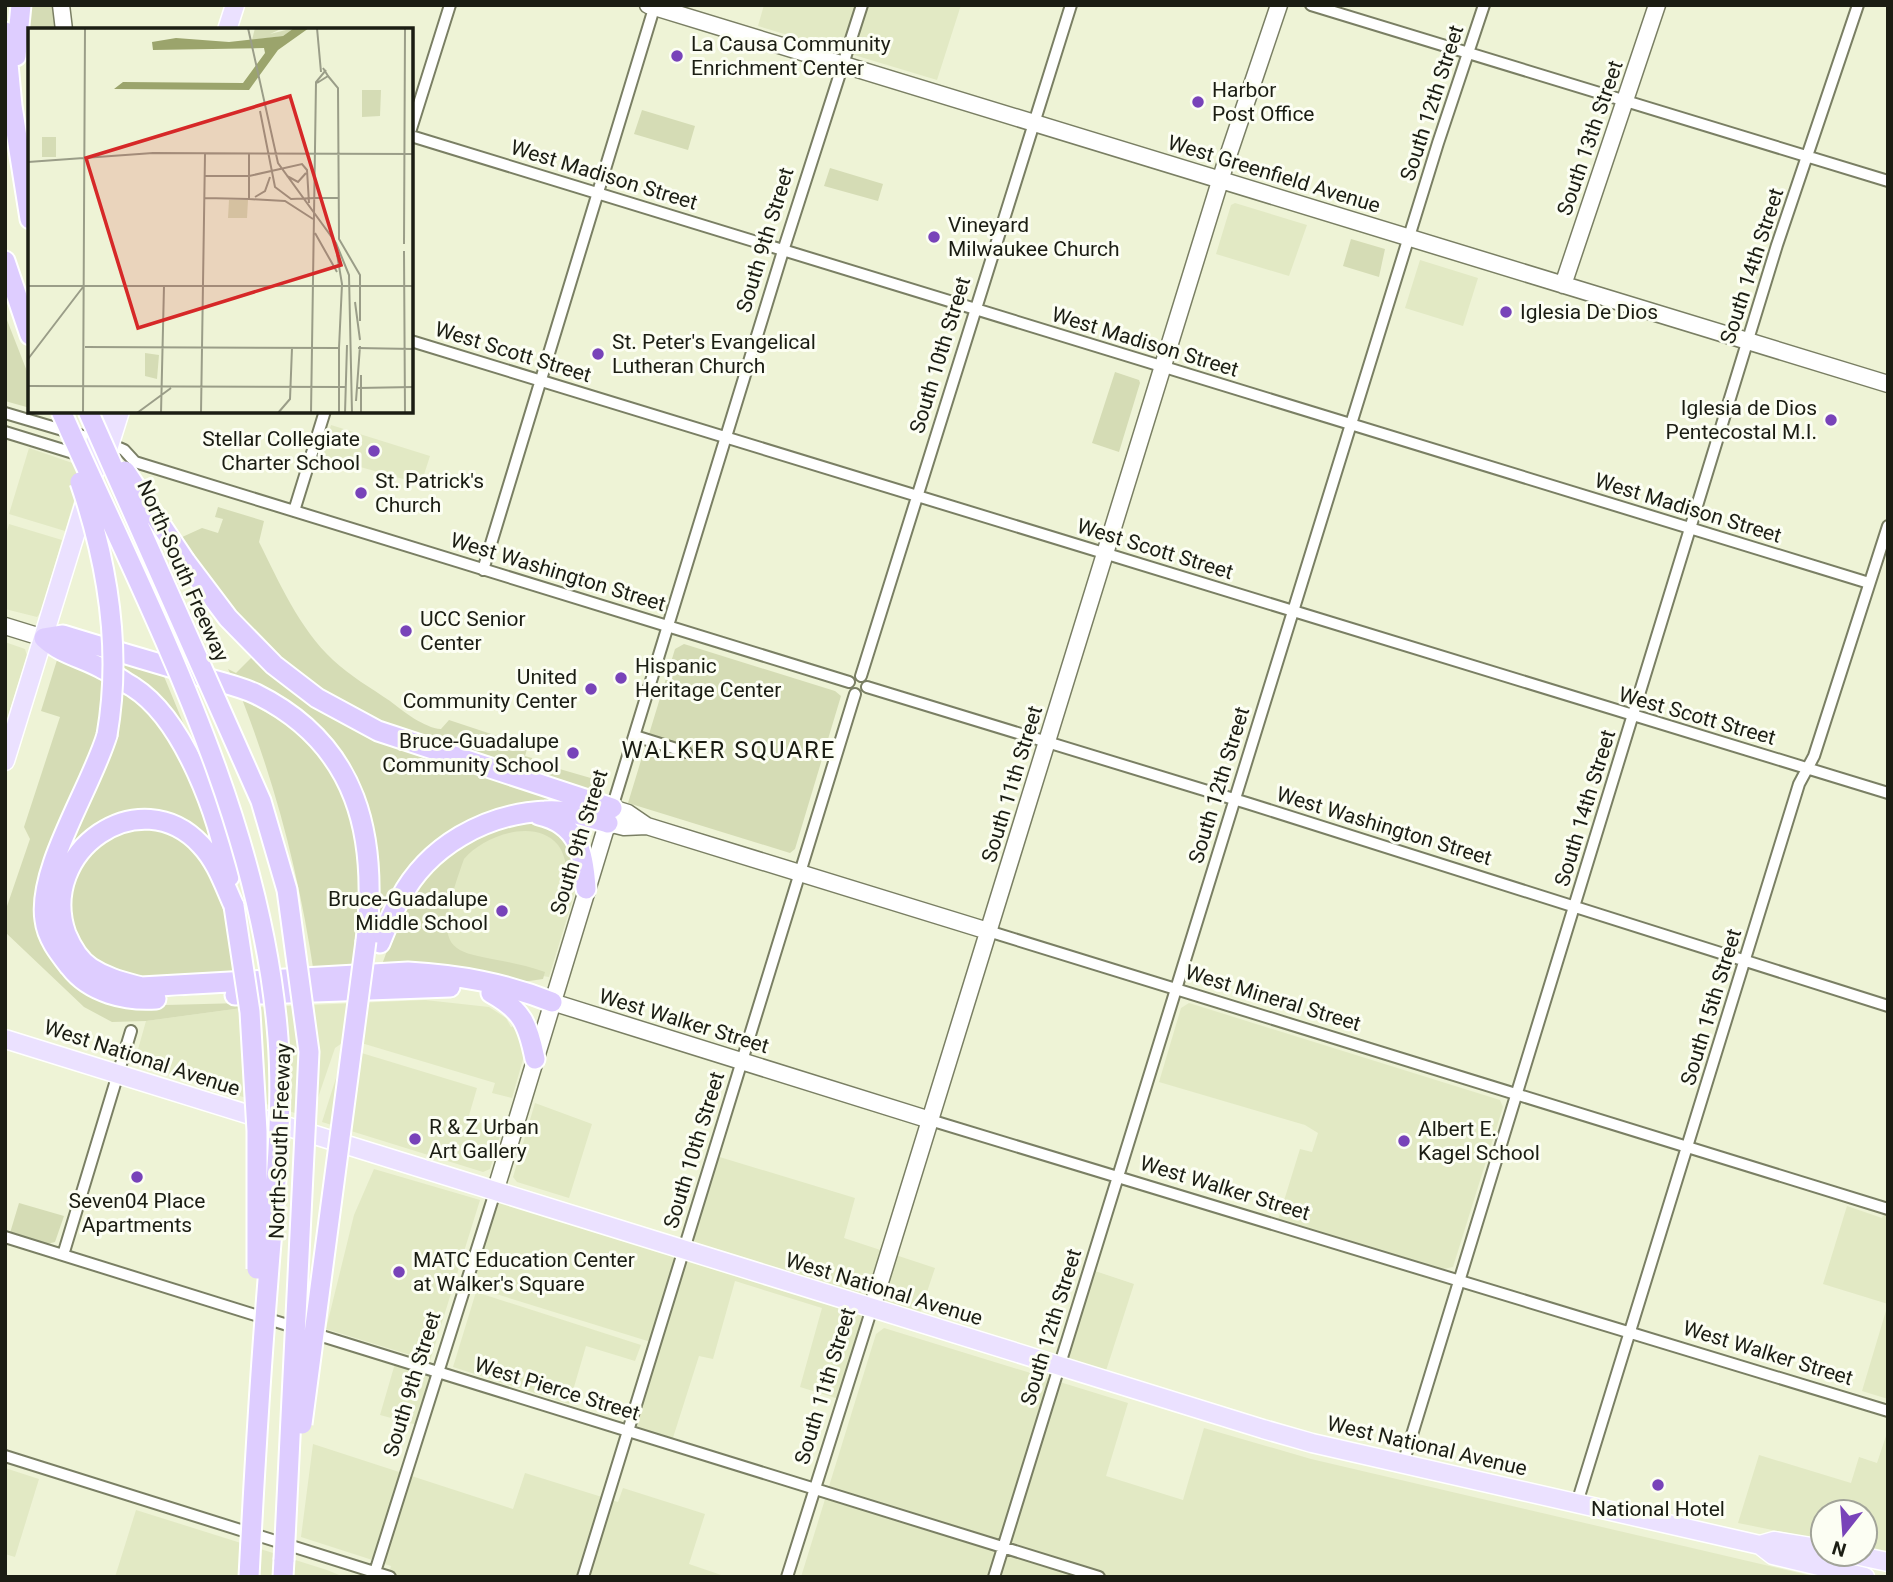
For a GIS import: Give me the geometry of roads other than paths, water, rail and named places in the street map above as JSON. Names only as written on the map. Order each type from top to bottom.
[{"type":"highway","points":[[12,106],[20,5]]},
{"type":"highway","points":[[5,32],[12,106],[28,206]]},
{"type":"highway","points":[[5,261],[28,329]]},
{"type":"highway","points":[[59,413],[94,525],[104,568],[114,662],[107,735],[97,769],[49,872],[43,900],[45,923],[55,947],[73,971],[91,985],[115,996],[142,1000],[415,986],[491,992],[552,1002]]},
{"type":"highway","name":"North-South Freeway","points":[[59,413],[204,733],[233,815],[264,939],[278,1038],[278,1148],[258,1406],[249,1577]]},
{"type":"highway","points":[[89,413],[185,561],[228,618],[274,665],[317,698],[378,731],[610,815]]},
{"type":"highway","name":"North-South Freeway","points":[[89,413],[261,801],[288,890],[309,1052],[283,1569]]},
{"type":"highway","points":[[44,638],[63,635],[255,694],[299,722],[336,762],[354,795],[366,840],[372,891],[373,942],[354,1033],[283,1569]]},
{"type":"highway","points":[[44,638],[58,650],[100,667],[137,690],[182,743],[211,812],[227,862],[250,1012],[257,1131],[258,1406]]},
{"type":"highway","points":[[373,942],[400,897],[428,860],[460,835],[495,819],[528,813],[610,815]]},
{"type":"highway","points":[[528,813],[555,820],[579,842],[584,855],[586,889]]},
{"type":"highway","points":[[234,906],[215,863],[199,842],[170,825],[153,821],[119,824],[84,844],[70,863],[61,888],[60,917],[70,944],[88,967],[112,979],[141,987],[408,972],[450,974],[494,982],[552,1002]]},
{"type":"highway","points":[[491,992],[512,1004],[524,1020],[535,1059]]},
{"type":"main road","points":[[229,28],[235,5]]},
{"type":"main road","points":[[103,413],[103,442]]},
{"type":"main road","points":[[5,761],[103,442],[119,413]]},
{"type":"main road","name":"West National Avenue","points":[[5,1039],[1059,1367],[1312,1443],[1760,1545],[1773,1556],[1809,1560]]},
{"type":"main road","name":"West National Avenue","points":[[1760,1545],[1774,1541],[1809,1547]]},
{"type":"main road","name":"West National Avenue","points":[[1843,1568],[1865,1577]]},
{"type":"street","points":[[61,5],[66,28]]},
{"type":"street","points":[[413,123],[450,5]]},
{"type":"street","name":"South 9th Street","points":[[373,1574],[495,1192],[783,250],[862,5]]},
{"type":"street","name":"South 10th Street","points":[[861,676],[1071,5]]},
{"type":"street","name":"South 11th Street","points":[[787,1577],[1221,180],[1279,5]]},
{"type":"street","points":[[1311,5],[1888,181]]},
{"type":"street","name":"South 12th Street","points":[[993,1577],[1292,611],[1484,5]]},
{"type":"street","name":"South 13th Street","points":[[1563,285],[1657,5]]},
{"type":"street","name":"South 14th Street","points":[[1403,1464],[1748,341],[1858,5]]},
{"type":"street","points":[[483,570],[652,6]]},
{"type":"street","name":"West Greenfield Avenue","points":[[652,6],[1888,384]]},
{"type":"street","name":"West Madison Street","points":[[413,137],[1869,583]]},
{"type":"street","name":"West Scott Street","points":[[413,342],[1633,718],[1888,793]]},
{"type":"street","name":"West Washington Street","points":[[5,413],[103,442],[124,450],[135,462],[849,682]]},
{"type":"street","points":[[294,511],[324,413]]},
{"type":"street","name":"West Washington Street","points":[[5,432],[97,463],[119,466],[135,462]]},
{"type":"street","name":"South 15th Street","points":[[1577,1503],[1799,784],[1807,768],[1888,526]]},
{"type":"street","points":[[5,626],[44,638]]},
{"type":"street","points":[[861,676],[867,687],[864,692],[855,694],[850,691],[849,682],[853,677],[861,676]]},
{"type":"street","name":"West Washington Street","points":[[867,687],[1236,799],[1888,1006]]},
{"type":"street","name":"South 10th Street","points":[[583,1577],[855,694]]},
{"type":"street","points":[[635,736],[686,752]]},
{"type":"street","name":"West Mineral Street","points":[[610,815],[624,827],[647,826],[1888,1209]]},
{"type":"street","name":"West Walker Street","points":[[552,1002],[1459,1282],[1888,1411]]},
{"type":"street","points":[[63,1255],[131,1031]]},
{"type":"street","name":"West Pierce Street","points":[[5,1237],[1098,1577]]},
{"type":"street","points":[[5,1456],[373,1574],[390,1577]]},
{"type":"place","name":"La Causa Community Enrichment Center","points":[[677,56]]},
{"type":"place","name":"Harbor Post Office","points":[[1198,102]]},
{"type":"place","name":"Vineyard Milwaukee Church","points":[[934,237]]},
{"type":"place","name":"Iglesia De Dios","points":[[1506,312]]},
{"type":"place","name":"St. Peter's Evangelical Lutheran Church","points":[[598,354]]},
{"type":"place","name":"Iglesia de Dios Pentecostal M.I.","points":[[1831,420]]},
{"type":"place","name":"Stellar Collegiate Charter School","points":[[374,451]]},
{"type":"place","name":"St. Patrick's Church","points":[[361,493]]},
{"type":"place","name":"UCC Senior Center","points":[[406,631]]},
{"type":"place","name":"Hispanic Heritage Center","points":[[621,678]]},
{"type":"place","name":"United Community Center","points":[[591,689]]},
{"type":"place","name":"Bruce-Guadalupe Community School","points":[[573,753]]},
{"type":"place","name":"Bruce-Guadalupe Middle School","points":[[502,911]]},
{"type":"place","name":"R & Z Urban Art Gallery","points":[[415,1139]]},
{"type":"place","name":"Albert E. Kagel School","points":[[1404,1141]]},
{"type":"place","name":"Seven04 Place Apartments","points":[[137,1177]]},
{"type":"place","name":"MATC Education Center at Walker's Square","points":[[399,1272]]},
{"type":"place","name":"National Hotel","points":[[1658,1485]]},
{"type":"district","name":"WALKER SQUARE","points":[[729,750]]}]
